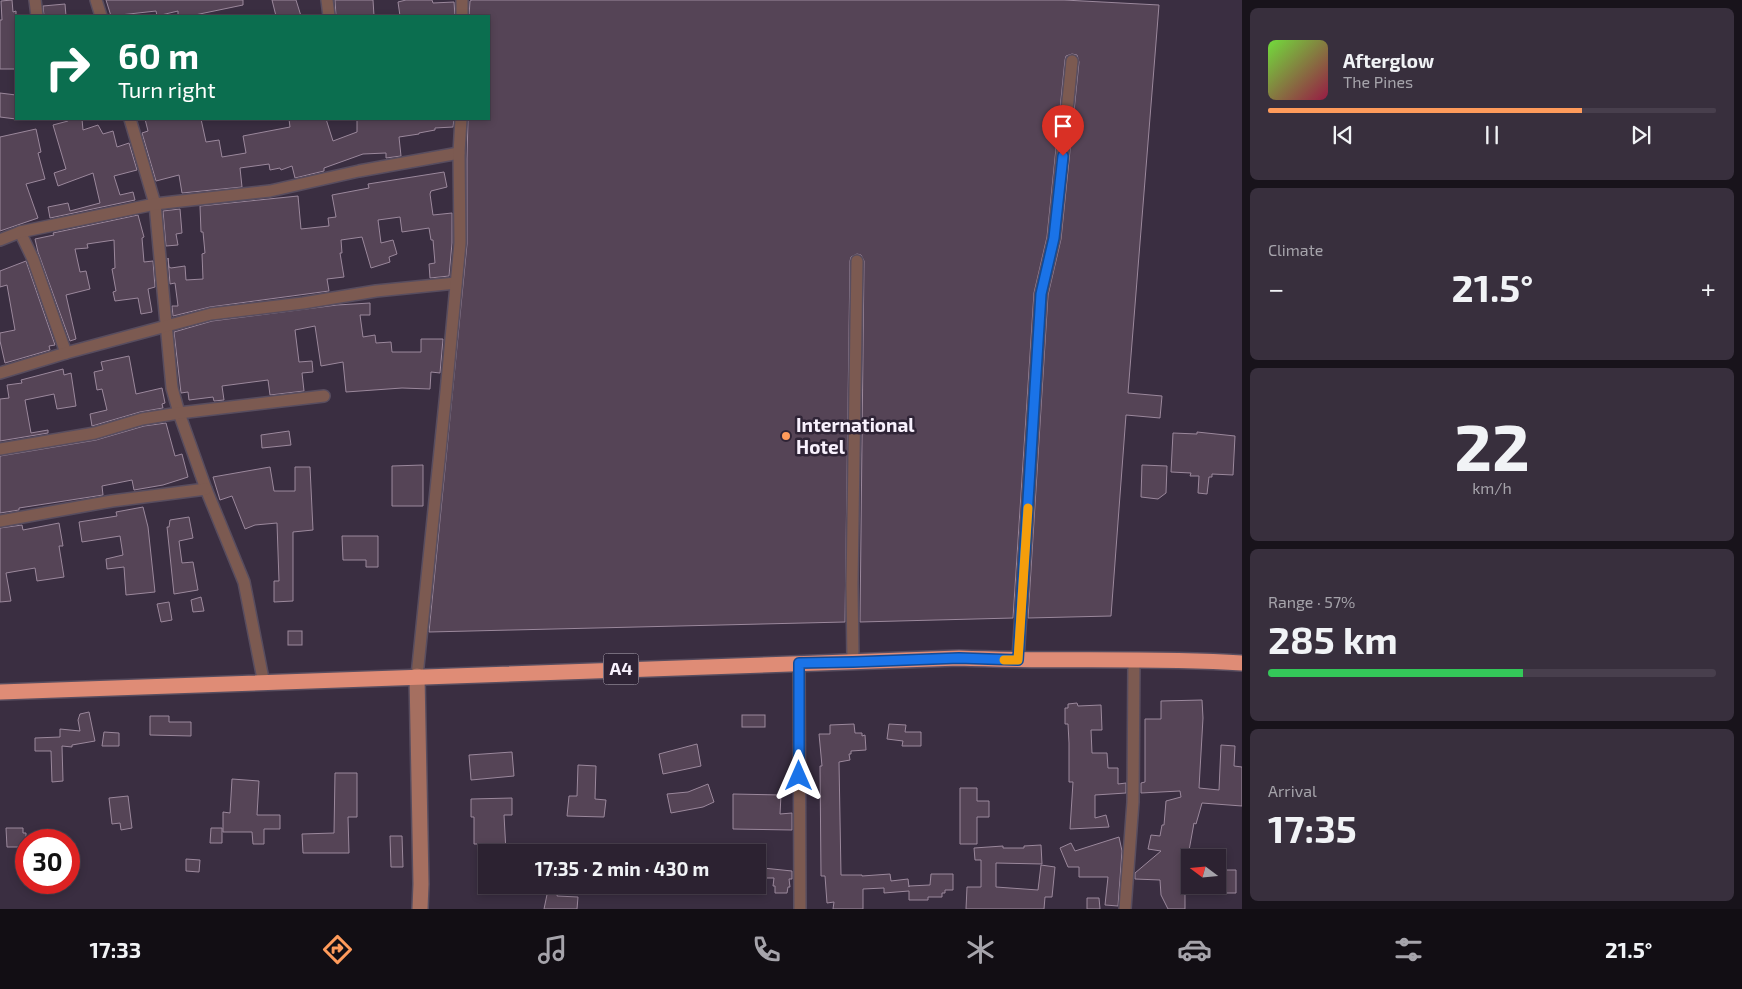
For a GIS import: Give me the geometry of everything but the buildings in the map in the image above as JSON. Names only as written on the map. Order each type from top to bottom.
[{"type":"highway","name":"A4","points":[[0,692],[959,658],[1018,660],[1134,659],[1242,663]]},
{"type":"street","points":[[35,0],[37,15]]},
{"type":"street","points":[[96,0],[100,15]]},
{"type":"street","points":[[327,0],[329,15]]},
{"type":"street","points":[[462,0],[462,15]]},
{"type":"street","points":[[1018,660],[1041,294],[1054,238],[1072,62]]},
{"type":"street","points":[[130,120],[155,204],[172,388],[206,489],[244,582],[264,684]]},
{"type":"street","points":[[420,909],[417,676],[460,243],[459,153],[461,120]]},
{"type":"street","points":[[0,240],[20,232],[155,204],[270,191],[358,171],[459,153]]},
{"type":"street","points":[[20,232],[33,259],[66,353]]},
{"type":"street","points":[[853,662],[852,585],[857,261]]},
{"type":"street","points":[[0,373],[211,314],[303,303],[376,291],[456,283]]},
{"type":"street","points":[[0,449],[96,433],[142,420],[179,413],[324,396]]},
{"type":"street","points":[[0,521],[112,501],[206,489]]},
{"type":"street","points":[[1125,909],[1133,802],[1134,659]]},
{"type":"street","points":[[799,663],[800,909]]},
{"type":"slow traffic","points":[[1004,660],[1018,660],[1028,508]]},
{"type":"place","name":"International Hotel","points":[[786,436]]},
{"type":"route","points":[[799,776],[799,663],[959,658],[1018,660],[1041,294],[1054,238],[1063,156]]}]
